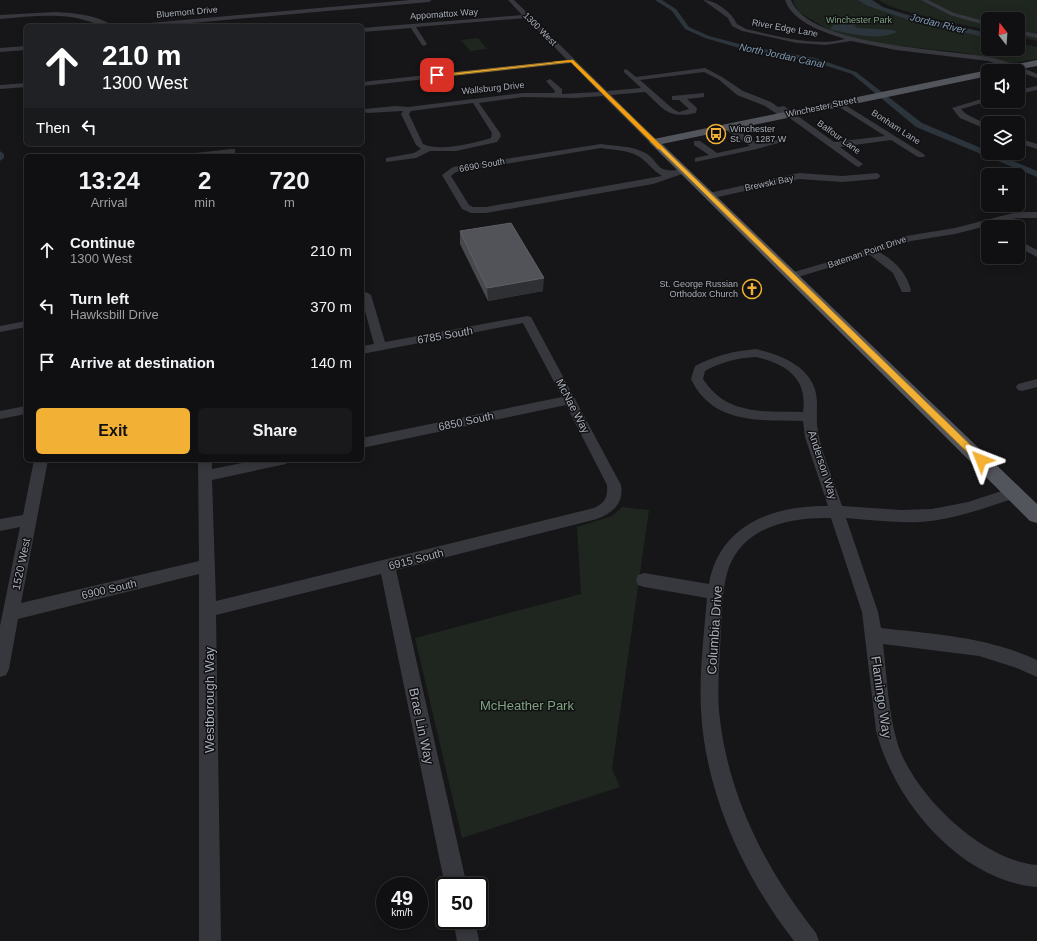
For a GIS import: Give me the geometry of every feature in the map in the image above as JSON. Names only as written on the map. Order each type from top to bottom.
[{"type":"main road","points":[[1025,66],[1037,63]]},
{"type":"main road","name":"Winchester Street","points":[[654,142],[981,74]]},
{"type":"main road","name":"1300 West","points":[[654,142],[1037,516]]},
{"type":"street","points":[[334,0],[337,8]]},
{"type":"street","name":"Bluemont Drive","points":[[159,24],[429,0]]},
{"type":"street","name":"1300 West","points":[[511,0],[654,142]]},
{"type":"street","name":"River Edge Lane","points":[[706,0],[731,16],[734,25],[744,30],[818,44],[837,44],[850,40]]},
{"type":"street","points":[[788,0],[792,9],[803,18],[824,30],[850,40],[877,45],[985,58],[1002,64]]},
{"type":"street","points":[[924,0],[952,14],[981,22]]},
{"type":"street","points":[[0,17],[43,14],[72,14],[90,17],[106,24]]},
{"type":"street","name":"Appomattox Way","points":[[364,30],[527,16]]},
{"type":"street","points":[[221,18],[222,24]]},
{"type":"street","points":[[412,26],[424,44]]},
{"type":"street","points":[[1025,33],[1037,36]]},
{"type":"street","points":[[0,50],[24,48]]},
{"type":"street","points":[[917,50],[921,59]]},
{"type":"street","points":[[364,84],[572,60]]},
{"type":"street","name":"Balfour Lane","points":[[697,63],[705,70],[720,78],[740,94],[774,107],[780,112],[788,114],[859,164]]},
{"type":"street","points":[[634,79],[705,70]]},
{"type":"street","points":[[626,71],[674,113],[686,113],[694,110],[680,98]]},
{"type":"street","points":[[1025,72],[1037,76]]},
{"type":"street","points":[[550,81],[559,91],[557,96]]},
{"type":"street","points":[[0,87],[24,85]]},
{"type":"street","points":[[1025,91],[1037,88]]},
{"type":"street","name":"Wallsburg Drive","points":[[367,111],[396,108],[408,109],[523,95],[575,96],[646,89]]},
{"type":"street","points":[[658,100],[701,95]]},
{"type":"street","points":[[408,109],[405,114],[420,145],[428,149],[438,150],[490,142],[496,138],[496,133],[474,100]]},
{"type":"street","points":[[981,101],[956,106],[956,109],[963,116],[981,125]]},
{"type":"street","name":"Bonham Lane","points":[[839,103],[921,155]]},
{"type":"street","points":[[727,127],[758,147]]},
{"type":"street","points":[[1025,139],[1037,136]]},
{"type":"street","points":[[833,145],[893,137]]},
{"type":"street","points":[[698,160],[782,141]]},
{"type":"street","points":[[1025,142],[1037,147]]},
{"type":"street","points":[[697,143],[716,156]]},
{"type":"street","name":"6690 South","points":[[668,175],[660,172],[643,155],[637,152],[601,146],[454,170],[446,175],[465,207],[472,210],[486,210],[635,184],[665,178],[668,175],[684,172]]},
{"type":"street","points":[[389,160],[416,155],[428,149]]},
{"type":"street","points":[[207,154],[232,150]]},
{"type":"street","points":[[635,184],[642,171],[646,167],[652,165]]},
{"type":"street","name":"Brewski Bay","points":[[709,196],[799,176],[842,179],[878,176]]},
{"type":"street","name":"Bateman Point Drive","points":[[1002,220],[1017,215],[1037,215]]},
{"type":"street","name":"Bateman Point Drive","points":[[791,276],[909,238],[981,226]]},
{"type":"street","points":[[1025,248],[1037,254]]},
{"type":"street","points":[[871,251],[886,260],[899,273],[903,278],[906,290]]},
{"type":"street","points":[[366,295],[381,346]]},
{"type":"street","name":"6785 South","points":[[364,350],[527,319]]},
{"type":"street","name":"McNae Way","points":[[527,319],[614,485],[616,494]]},
{"type":"street","points":[[0,329],[24,324]]},
{"type":"street","name":"Anderson Way","points":[[809,417],[759,416],[731,411],[713,402],[702,392],[696,379],[699,369],[712,360],[740,354],[756,353],[774,357],[792,366],[803,378],[809,389],[812,404],[809,417],[812,437],[838,512]]},
{"type":"street","points":[[1022,387],[1037,383]]},
{"type":"street","name":"6850 South","points":[[364,443],[569,400]]},
{"type":"street","points":[[0,415],[24,410]]},
{"type":"street","name":"1520 West","points":[[0,669],[41,462]]},
{"type":"street","points":[[205,468],[262,462]]},
{"type":"street","name":"Westborough Way","points":[[205,468],[208,610],[210,941]]},
{"type":"street","name":"Columbia Drive","points":[[808,941],[774,893],[756,861],[739,826],[725,790],[716,752],[710,711],[715,592],[720,567],[725,554],[747,531],[764,522],[788,515],[838,512],[903,516],[936,514],[966,508],[1014,493]]},
{"type":"street","name":"6915 South","points":[[208,610],[597,513],[607,509],[613,502],[616,494]]},
{"type":"street","name":"Flamingo Way","points":[[838,512],[870,612],[875,635],[884,720],[890,747],[902,775],[930,814],[957,838],[986,860],[1033,880]]},
{"type":"street","points":[[0,525],[30,519]]},
{"type":"street","name":"6900 South","points":[[11,612],[207,566]]},
{"type":"street","name":"Brae Lin Way","points":[[387,566],[454,877]]},
{"type":"street","points":[[644,580],[715,592]]},
{"type":"street","points":[[875,635],[956,644],[992,652],[1027,663],[1037,669]]},
{"type":"street","points":[[466,929],[468,941]]},
{"type":"green space","name":"Winchester Park","points":[[793,0],[865,0],[876,7],[981,34],[981,56],[1025,56],[1025,44],[1037,47],[1037,59],[1011,63],[966,53],[881,44],[832,32],[799,12]]},
{"type":"green space","points":[[879,0],[1037,0],[1037,41],[1025,38],[1025,12],[981,12],[981,28],[914,13],[887,5]]},
{"type":"green space","points":[[478,38],[487,49],[470,51],[461,40]]},
{"type":"green space","name":"McHeather Park","points":[[622,507],[649,510],[612,769],[620,787],[462,838],[415,638],[581,594],[577,527],[612,516]]},
{"type":"water","name":"Jordan River","points":[[858,0],[872,0],[883,7],[911,16],[981,31],[981,36],[906,19],[868,6]]},
{"type":"water","points":[[849,19],[857,23],[854,26],[858,28],[892,30],[897,32],[881,36],[865,36],[832,30],[830,28],[834,25],[831,24],[834,21]]},
{"type":"building","points":[[511,223],[544,278],[487,288],[460,231]]},
{"type":"waterway","name":"North Jordan Canal","points":[[658,0],[674,10],[687,28],[707,37],[746,48],[815,60],[854,73],[919,125],[1037,174]]},
{"type":"slow traffic","points":[[554,62],[572,60],[660,148]]},
{"type":"place","name":"Winchester St. @ 1287 W","points":[[716,134]]},
{"type":"place","name":"St. George Russian Orthodox Church","points":[[752,289]]},
{"type":"route","points":[[437,75],[572,60],[757,244],[848,330],[981,460]]}]
